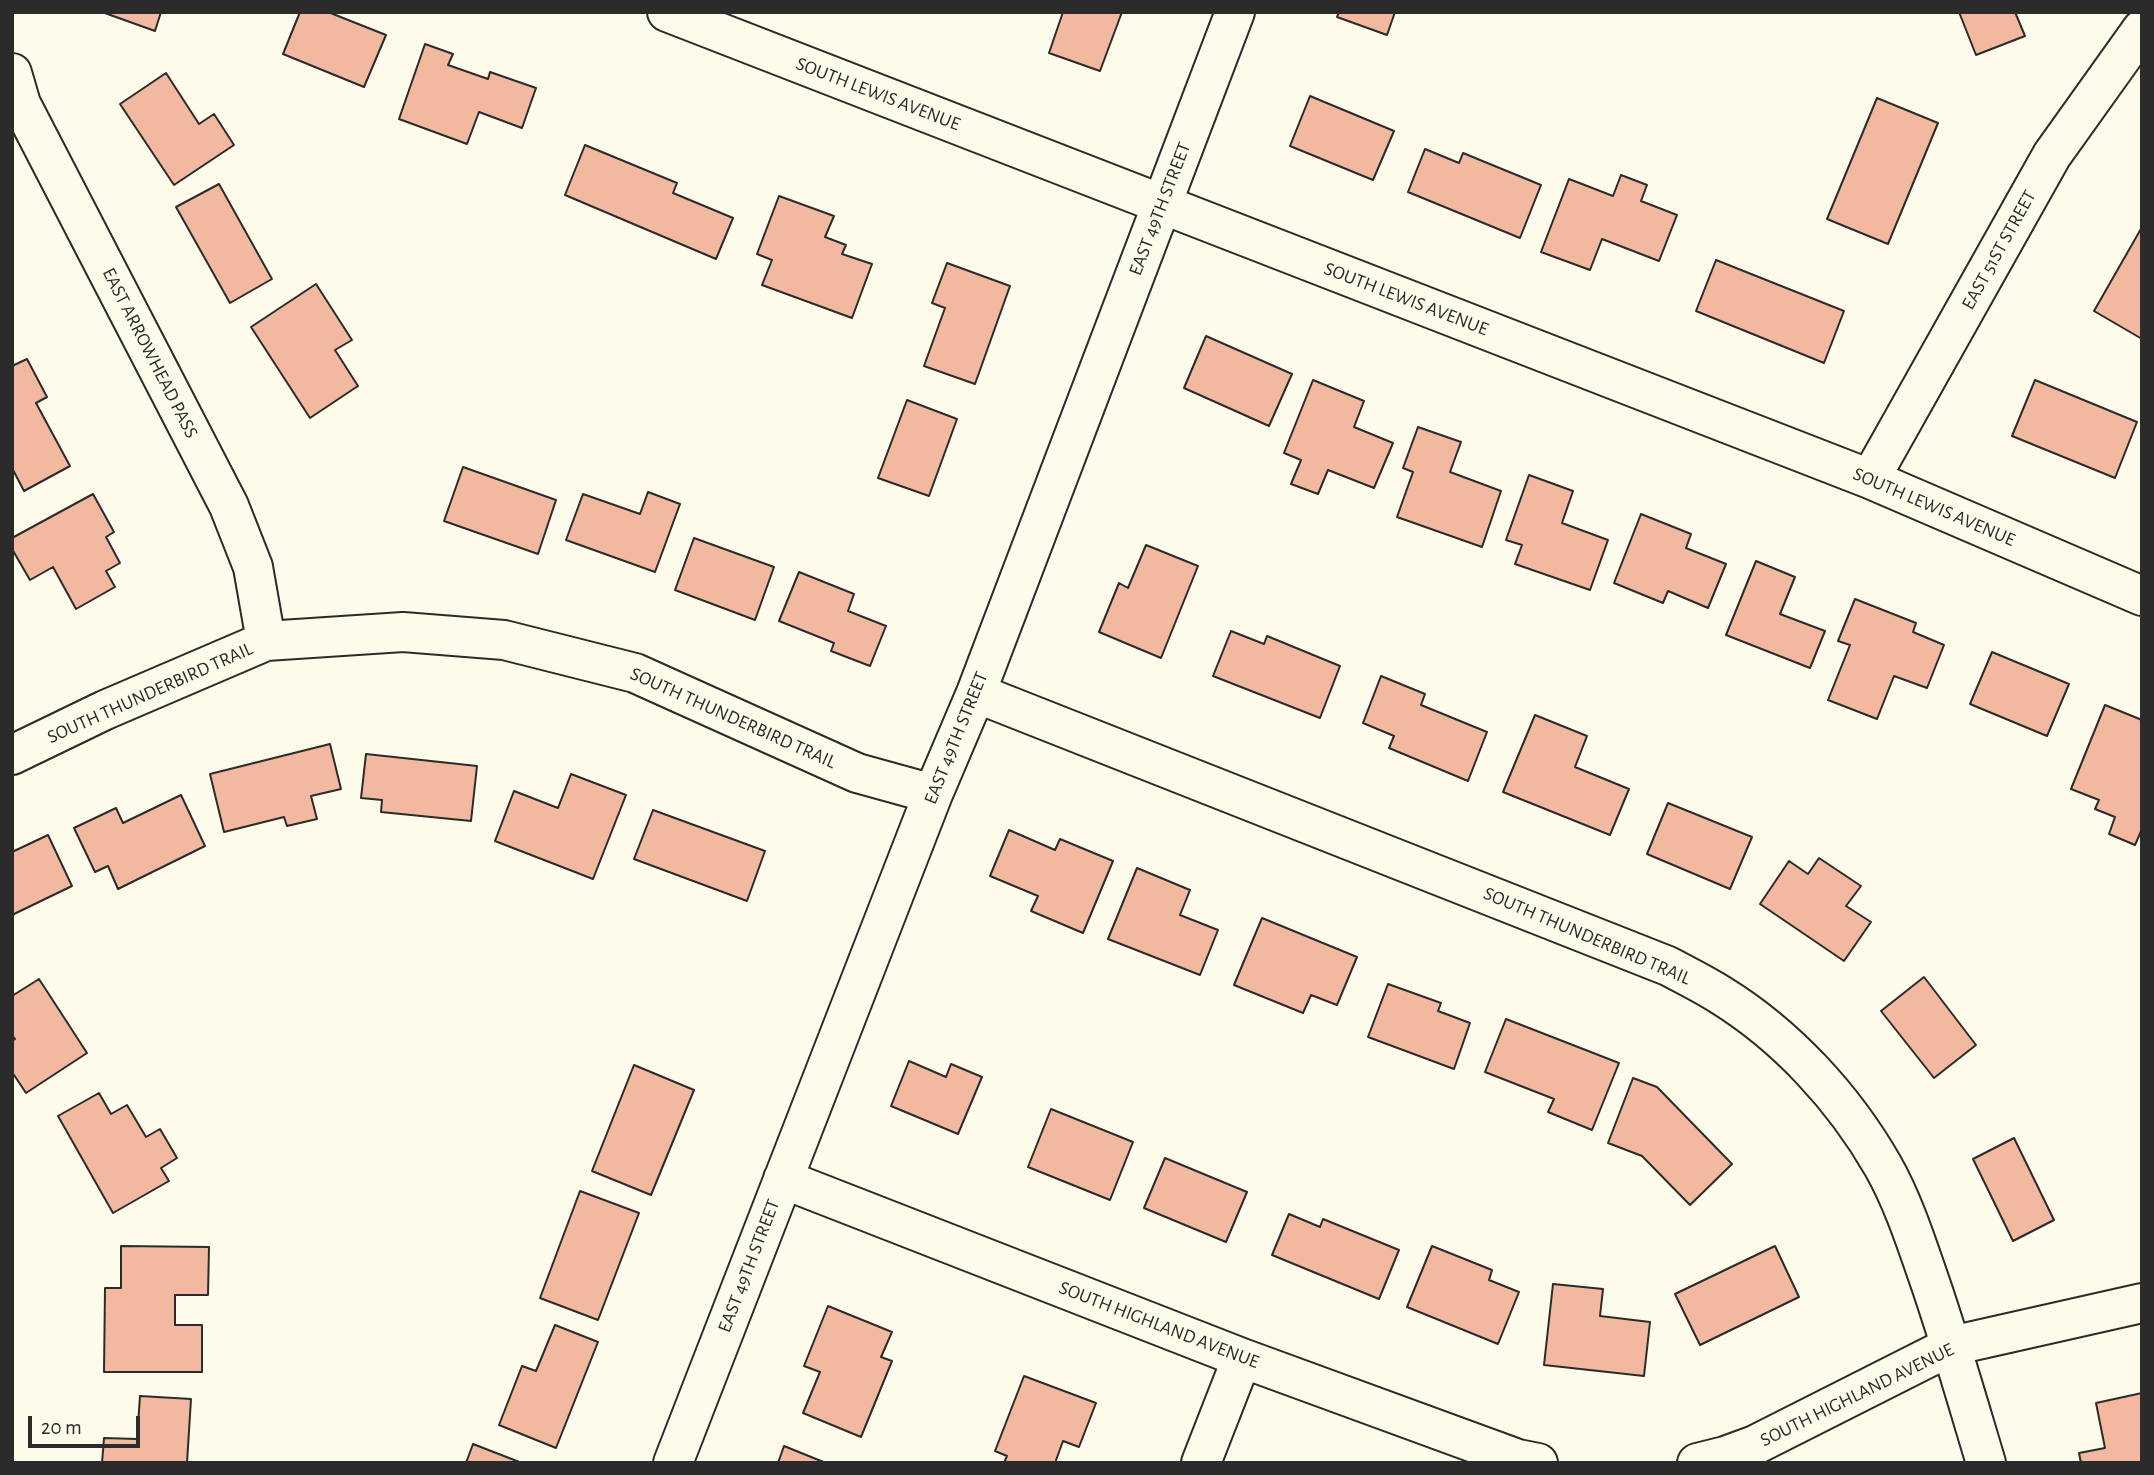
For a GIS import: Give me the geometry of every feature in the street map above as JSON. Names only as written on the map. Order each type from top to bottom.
[{"type":"street","name":"SOUTH LEWIS AVENUE","points":[[667,12],[1870,480],[2142,596]]},
{"type":"street","name":"EAST 49TH STREET","points":[[673,1463],[933,794],[976,693],[1235,12]]},
{"type":"street","name":"EAST 51ST STREET","points":[[1870,480],[2052,155],[2142,29]]},
{"type":"street","name":"EAST ARROWHEAD PASS","points":[[12,73],[21,104],[229,506],[253,567],[266,641]]},
{"type":"street","name":"SOUTH THUNDERBIRD TRAIL","points":[[12,755],[105,710],[266,641],[402,632],[504,640],[635,673],[857,773],[933,794]]},
{"type":"street","name":"SOUTH THUNDERBIRD TRAIL","points":[[976,693],[1668,966],[1720,995],[1769,1031],[1808,1066],[1853,1121],[1884,1167],[1913,1232],[1986,1463]]},
{"type":"street","name":"SOUTH HIGHLAND AVENUE","points":[[783,1179],[1242,1358],[1518,1459],[1538,1463]]},
{"type":"street","name":"SOUTH HIGHLAND AVENUE","points":[[1697,1463],[1755,1445],[1951,1346],[2142,1303]]},
{"type":"street","points":[[1201,1463],[1242,1358]]},
{"type":"building","points":[[102,12],[161,12],[155,31]]},
{"type":"building","points":[[300,12],[328,12],[386,35],[364,87],[283,54]]},
{"type":"building","points":[[1063,12],[1122,12],[1100,71],[1049,53]]},
{"type":"building","points":[[1339,12],[1395,12],[1387,35],[1337,17]]},
{"type":"building","points":[[1959,12],[2015,12],[2025,36],[1976,55]]},
{"type":"building","points":[[425,44],[453,54],[448,65],[488,79],[490,72],[536,88],[522,128],[479,112],[467,144],[399,119]]},
{"type":"building","points":[[166,73],[199,124],[214,114],[234,145],[174,185],[120,104]]},
{"type":"building","points":[[1310,96],[1394,131],[1373,180],[1290,146]]},
{"type":"building","points":[[1877,98],[1938,123],[1888,244],[1827,219]]},
{"type":"building","points":[[585,145],[677,183],[673,193],[733,218],[716,259],[565,195]]},
{"type":"building","points":[[1425,149],[1459,163],[1463,153],[1541,185],[1520,238],[1408,192]]},
{"type":"building","points":[[1621,175],[1647,185],[1641,201],[1677,215],[1659,261],[1602,239],[1590,270],[1541,252],[1569,179],[1613,196]]},
{"type":"building","points":[[219,184],[272,279],[230,303],[176,207]]},
{"type":"building","points":[[779,196],[834,216],[825,237],[846,245],[842,254],[872,264],[852,318],[762,285],[772,260],[757,254]]},
{"type":"building","points":[[2142,227],[2142,339],[2094,311]]},
{"type":"building","points":[[1716,260],[1844,311],[1824,363],[1696,311]]},
{"type":"building","points":[[947,263],[1010,286],[975,384],[924,366],[945,308],[932,303]]},
{"type":"building","points":[[316,284],[352,340],[335,350],[358,386],[310,418],[251,327]]},
{"type":"building","points":[[1206,336],[1292,374],[1269,426],[1184,388]]},
{"type":"building","points":[[27,359],[47,397],[36,403],[70,466],[24,491],[12,468],[12,366]]},
{"type":"building","points":[[1313,380],[1364,401],[1354,427],[1393,443],[1374,488],[1328,470],[1318,494],[1291,484],[1301,460],[1284,453]]},
{"type":"building","points":[[2035,380],[2137,422],[2115,478],[2012,436]]},
{"type":"building","points":[[907,400],[957,419],[929,496],[878,478]]},
{"type":"building","points":[[1418,427],[1461,442],[1450,472],[1501,491],[1482,547],[1397,517],[1413,472],[1403,468]]},
{"type":"building","points":[[463,467],[556,500],[538,554],[444,521]]},
{"type":"building","points":[[1529,475],[1573,491],[1562,523],[1608,540],[1590,590],[1515,564],[1522,545],[1506,540]]},
{"type":"building","points":[[648,492],[680,504],[655,572],[566,540],[583,494],[640,514]]},
{"type":"building","points":[[93,494],[114,532],[106,537],[120,563],[106,571],[115,587],[76,609],[53,567],[30,580],[12,549],[12,538]]},
{"type":"building","points":[[1641,514],[1691,534],[1686,548],[1726,564],[1708,608],[1668,591],[1663,603],[1614,583]]},
{"type":"building","points":[[694,538],[774,567],[755,620],[675,590]]},
{"type":"building","points":[[1146,545],[1198,566],[1161,658],[1099,632],[1119,583],[1128,588]]},
{"type":"building","points":[[1756,561],[1795,577],[1780,614],[1825,631],[1810,668],[1726,635]]},
{"type":"building","points":[[799,572],[854,594],[848,611],[886,626],[870,666],[831,651],[834,643],[779,621]]},
{"type":"building","points":[[1855,599],[1916,623],[1913,632],[1944,645],[1927,688],[1894,676],[1877,719],[1828,700],[1850,645],[1838,641]]},
{"type":"building","points":[[1231,631],[1264,644],[1267,636],[1340,666],[1320,718],[1213,676]]},
{"type":"building","points":[[1992,652],[2069,684],[2047,736],[1970,704]]},
{"type":"building","points":[[1381,676],[1425,694],[1421,705],[1487,732],[1468,781],[1389,748],[1394,736],[1363,723]]},
{"type":"building","points":[[2105,705],[2142,720],[2142,829],[2135,845],[2109,834],[2115,817],[2095,809],[2099,800],[2071,789]]},
{"type":"building","points":[[1535,715],[1587,736],[1575,767],[1629,789],[1610,835],[1503,792]]},
{"type":"building","points":[[330,744],[341,789],[311,796],[317,819],[287,826],[284,817],[224,832],[210,774]]},
{"type":"building","points":[[366,754],[477,766],[471,821],[381,812],[382,800],[361,798]]},
{"type":"building","points":[[571,774],[626,795],[593,879],[495,841],[514,791],[558,808]]},
{"type":"building","points":[[181,795],[205,846],[118,889],[108,866],[95,872],[74,828],[116,808],[123,823]]},
{"type":"building","points":[[1668,803],[1752,837],[1730,889],[1647,854]]},
{"type":"building","points":[[653,810],[765,851],[747,901],[634,859]]},
{"type":"building","points":[[1009,830],[1055,850],[1060,839],[1113,861],[1083,933],[1031,911],[1038,896],[990,876]]},
{"type":"building","points":[[48,835],[72,886],[12,915],[12,852]]},
{"type":"building","points":[[1819,858],[1861,886],[1846,906],[1871,922],[1844,961],[1760,904],[1789,861],[1808,874]]},
{"type":"building","points":[[1137,868],[1190,890],[1180,915],[1218,930],[1200,975],[1108,939]]},
{"type":"building","points":[[1262,918],[1357,957],[1337,1005],[1311,995],[1303,1013],[1234,985]]},
{"type":"building","points":[[1924,977],[1976,1045],[1934,1078],[1881,1011]]},
{"type":"building","points":[[39,979],[87,1053],[26,1093],[12,1072],[12,1041],[15,1039],[12,1035],[12,996]]},
{"type":"building","points":[[1388,984],[1441,1003],[1438,1011],[1470,1023],[1454,1069],[1368,1037]]},
{"type":"building","points":[[1506,1019],[1619,1063],[1592,1130],[1548,1112],[1554,1099],[1485,1072]]},
{"type":"building","points":[[909,1061],[946,1077],[951,1064],[982,1077],[958,1134],[891,1106]]},
{"type":"building","points":[[634,1065],[694,1090],[651,1195],[592,1171]]},
{"type":"building","points":[[1633,1078],[1657,1087],[1732,1164],[1690,1205],[1642,1156],[1608,1143]]},
{"type":"building","points":[[99,1093],[111,1114],[127,1105],[146,1137],[160,1129],[177,1158],[161,1168],[169,1181],[113,1213],[58,1116]]},
{"type":"building","points":[[1051,1109],[1133,1142],[1110,1200],[1028,1167]]},
{"type":"building","points":[[2014,1138],[2054,1220],[2013,1241],[1973,1159]]},
{"type":"building","points":[[1165,1158],[1247,1192],[1226,1242],[1144,1208]]},
{"type":"building","points":[[580,1191],[639,1213],[598,1320],[540,1298]]},
{"type":"building","points":[[1289,1214],[1320,1227],[1323,1219],[1399,1250],[1379,1299],[1272,1255]]},
{"type":"building","points":[[121,1246],[209,1247],[208,1295],[175,1295],[175,1325],[202,1325],[202,1372],[104,1372],[105,1288],[121,1288]]},
{"type":"building","points":[[1432,1246],[1492,1270],[1489,1280],[1519,1292],[1498,1344],[1407,1307]]},
{"type":"building","points":[[1775,1246],[1799,1297],[1700,1345],[1675,1294]]},
{"type":"building","points":[[1553,1284],[1603,1289],[1600,1316],[1650,1322],[1644,1376],[1544,1365]]},
{"type":"building","points":[[828,1306],[892,1332],[881,1357],[892,1361],[861,1437],[803,1413],[820,1372],[804,1366]]},
{"type":"building","points":[[555,1325],[598,1342],[556,1448],[499,1425],[522,1366],[536,1371]]},
{"type":"building","points":[[1024,1376],[1096,1403],[1079,1447],[1063,1441],[1055,1463],[1004,1463],[1007,1456],[995,1451]]},
{"type":"building","points":[[2142,1393],[2142,1463],[2081,1463],[2079,1453],[2105,1448],[2096,1403]]},
{"type":"building","points":[[140,1396],[191,1399],[187,1463],[102,1463],[104,1438],[137,1439]]},
{"type":"building","points":[[473,1444],[522,1463],[466,1463]]},
{"type":"building","points":[[784,1446],[826,1463],[778,1463]]}]
